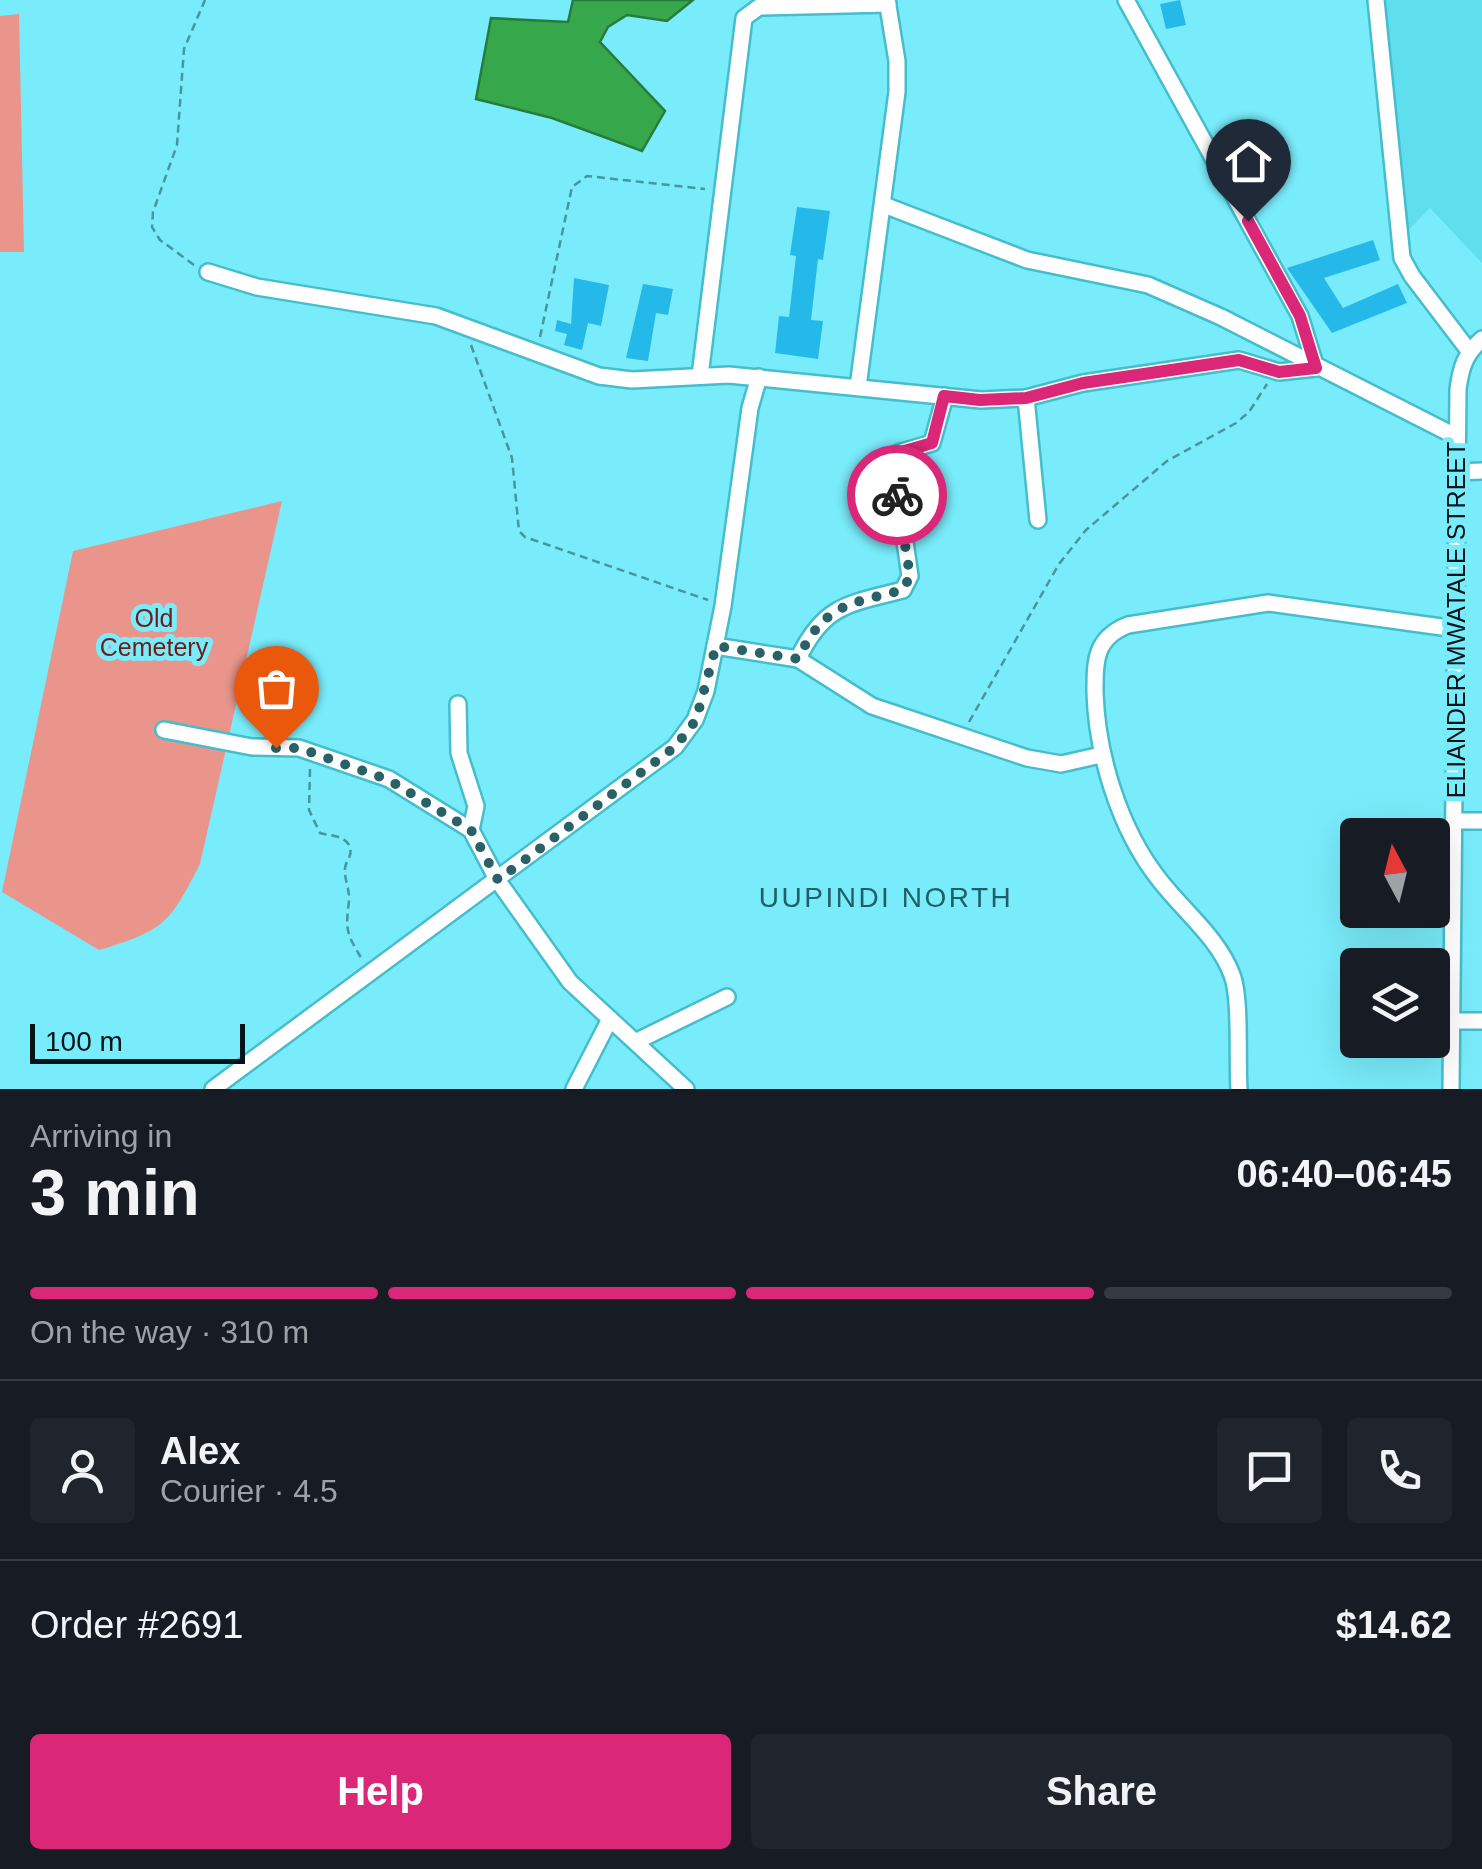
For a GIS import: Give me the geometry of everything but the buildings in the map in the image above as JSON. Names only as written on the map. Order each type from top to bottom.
[{"type":"street","points":[[1126,0],[1300,316],[1316,368]]},
{"type":"street","points":[[1376,0],[1402,258],[1469,351],[1482,340]]},
{"type":"street","points":[[700,376],[744,18],[749,10],[759,7],[888,2],[898,61],[897,92],[858,387]]},
{"type":"street","points":[[884,205],[1027,260],[1148,285],[1221,317],[1457,437]]},
{"type":"street","points":[[208,272],[258,287],[394,307],[464,326],[599,376],[668,380],[759,377],[980,400],[1026,398],[1083,383],[1239,360],[1279,372],[1316,368]]},
{"type":"street","name":"ELIANDER MWATALE STREET","points":[[1451,1089],[1457,437],[1461,368],[1469,351]]},
{"type":"street","points":[[213,1089],[675,747],[696,720],[724,606],[748,424],[759,377]]},
{"type":"street","points":[[798,659],[809,636],[828,614],[846,604],[903,590],[908,584],[894,460],[898,453],[932,443],[944,396]]},
{"type":"street","points":[[1026,398],[1038,520]]},
{"type":"street","points":[[1458,472],[1482,471]]},
{"type":"street","points":[[1239,1089],[1234,979],[1224,956],[1156,876],[1100,755],[1094,659],[1112,631],[1128,625],[1268,603],[1456,629]]},
{"type":"street","points":[[716,646],[798,659],[872,706],[1047,763],[1074,762],[1100,755]]},
{"type":"street","points":[[458,704],[459,753],[476,806],[471,830]]},
{"type":"street","points":[[164,730],[202,740],[299,748],[389,780],[471,830],[498,880],[570,982],[686,1089]]},
{"type":"street","points":[[1454,822],[1482,821]]},
{"type":"street","points":[[637,1041],[727,997]]},
{"type":"street","points":[[574,1089],[610,1020]]},
{"type":"street","points":[[1452,1021],[1482,1021]]},
{"type":"path","points":[[204,0],[184,49],[177,145],[153,212],[152,227],[178,256],[208,272]]},
{"type":"path","points":[[537,354],[572,186],[578,178],[722,190]]},
{"type":"path","points":[[464,326],[512,458],[519,531],[724,606]]},
{"type":"path","points":[[962,736],[1059,564],[1086,530],[1167,461],[1249,412],[1261,390],[1279,372]]},
{"type":"path","points":[[312,753],[309,810],[320,834],[340,836],[348,843],[346,932],[371,974]]},
{"type":"shaded area","points":[[573,0],[693,0],[667,21],[627,15],[608,27],[600,42],[665,111],[642,151],[552,118],[476,99],[491,18],[568,22]]},
{"type":"shaded area","points":[[1376,0],[1482,0],[1482,263],[1430,208],[1399,240]]},
{"type":"green space","points":[[19,14],[24,252],[0,252],[0,16]]},
{"type":"green space","name":"Old Cemetery","points":[[282,501],[200,864],[163,922],[138,937],[99,950],[2,892],[73,551]]},
{"type":"way so far","points":[[276,748],[299,748],[389,780],[471,830],[498,880],[675,747],[696,720],[716,646],[798,659],[809,636],[828,614],[846,604],[903,590],[910,576],[897,495]]},
{"type":"district","name":"UUPINDI NORTH","points":[[886,897]]},
{"type":"route","points":[[897,495],[894,460],[898,453],[932,443],[944,396],[980,400],[1026,398],[1083,383],[1239,360],[1279,372],[1316,368],[1300,316],[1248,221]]}]
